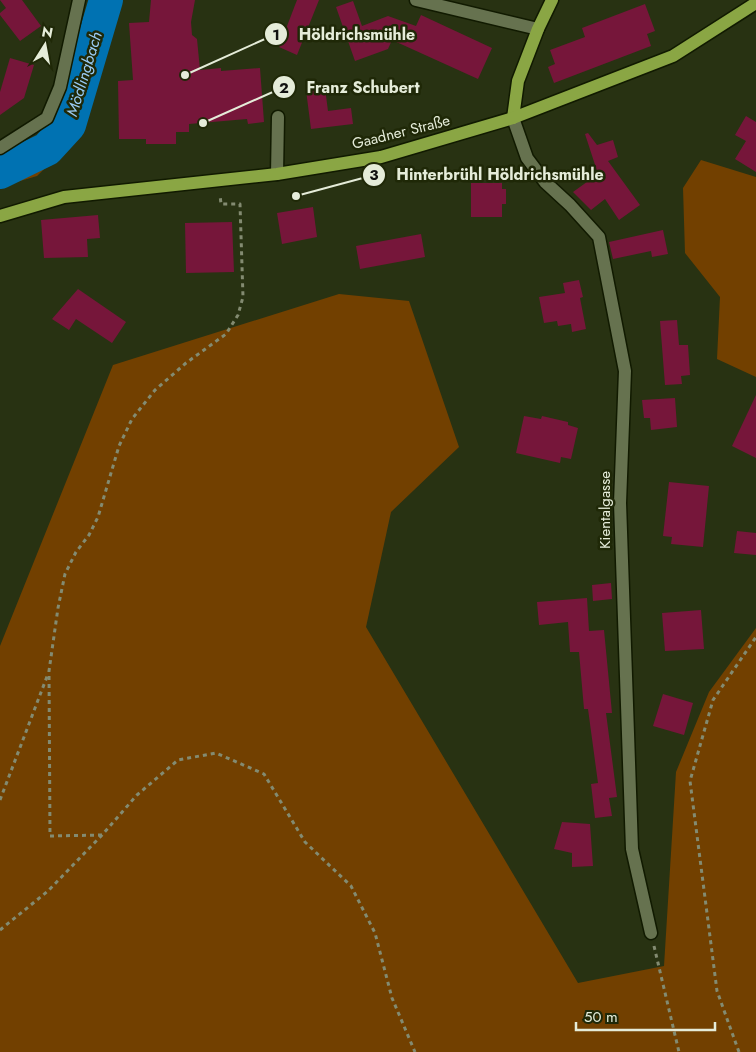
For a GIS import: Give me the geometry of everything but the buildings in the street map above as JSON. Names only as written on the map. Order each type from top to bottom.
[{"type":"main road","points":[[513,118],[518,81],[538,29],[552,0]]},
{"type":"main road","name":"Gaadner Straße","points":[[0,216],[64,197],[277,174],[381,157],[513,118],[673,56],[756,3]]},
{"type":"street","points":[[0,148],[47,118],[60,87],[79,0]]},
{"type":"street","points":[[416,0],[538,29]]},
{"type":"street","points":[[277,174],[278,118]]},
{"type":"street","name":"Kientalgasse","points":[[513,118],[527,158],[545,182],[600,237],[625,371],[620,503],[632,849],[651,933]]},
{"type":"path","points":[[102,835],[50,836],[49,671],[65,574],[76,552],[89,535],[98,517],[119,446],[132,419],[155,390],[186,363],[226,334],[238,315],[243,296],[240,204]]},
{"type":"path","points":[[739,1052],[717,991],[690,781],[713,700],[756,637]]},
{"type":"path","points":[[0,800],[49,671]]},
{"type":"path","points":[[0,930],[48,891],[102,835],[137,795],[178,760],[216,753],[264,774],[305,842],[351,886],[375,933],[392,998],[415,1052]]},
{"type":"path","points":[[651,933],[679,1052]]},
{"type":"shaded area","points":[[92,0],[123,0],[99,70],[82,132],[37,176],[0,187],[0,163],[19,154],[64,114],[65,84]]},
{"type":"shaded area","points":[[701,160],[756,177],[756,377],[717,359],[720,297],[685,253],[683,188]]},
{"type":"shaded area","points":[[339,294],[409,301],[459,447],[391,512],[366,627],[578,983],[664,966],[676,772],[709,692],[756,628],[756,1052],[0,1052],[0,646],[113,365]]},
{"type":"waterway","name":"Mödlingbach","points":[[0,172],[47,149],[69,125],[106,0]]},
{"type":"place","name":"Höldrichsmühle","points":[[185,75]]},
{"type":"place","name":"Franz Schubert","points":[[203,123]]},
{"type":"place","name":"Hinterbrühl Höldrichsmühle","points":[[296,196]]}]
